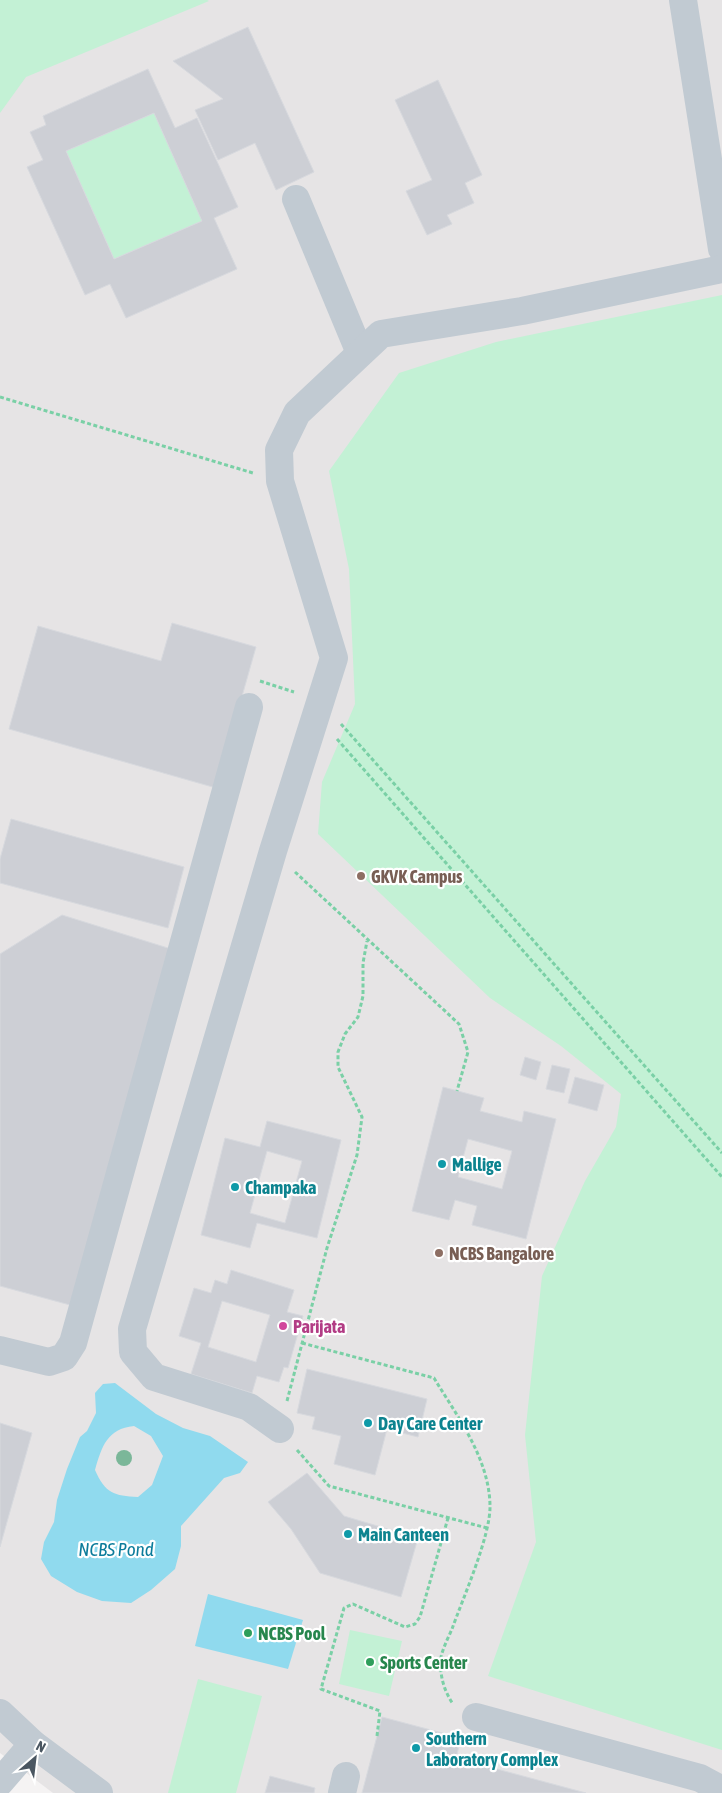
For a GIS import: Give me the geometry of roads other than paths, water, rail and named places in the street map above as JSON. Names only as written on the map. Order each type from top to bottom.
[{"type":"lane","points":[[683,0],[722,249]]},
{"type":"lane","points":[[296,199],[360,353]]},
{"type":"lane","points":[[280,1429],[249,1407],[154,1377],[133,1352],[132,1329],[273,851],[334,658],[280,480],[279,450],[297,413],[380,334],[522,311],[722,270]]},
{"type":"lane","points":[[0,1350],[49,1362],[64,1357],[73,1343],[249,707]]},
{"type":"lane","points":[[0,1713],[33,1744],[99,1793]]},
{"type":"lane","points":[[476,1717],[700,1778],[722,1790]]},
{"type":"lane","points":[[0,1782],[33,1744]]},
{"type":"water","name":"NCBS Pond","points":[[115,1383],[156,1414],[183,1428],[210,1436],[248,1462],[240,1473],[224,1478],[181,1526],[181,1546],[175,1569],[151,1590],[131,1603],[102,1601],[77,1592],[51,1576],[41,1559],[44,1542],[54,1522],[57,1500],[67,1469],[80,1437],[87,1431],[96,1413],[95,1393],[103,1384]],"holes":[[[134,1426],[151,1436],[163,1456],[152,1485],[138,1497],[123,1496],[111,1492],[103,1484],[95,1470],[100,1453],[107,1440],[118,1431]]]},
{"type":"water","name":"NCBS Pool","points":[[208,1594],[303,1620],[288,1669],[195,1646]]},
{"type":"place","name":"GKVK Campus","points":[[361,876]]},
{"type":"place","name":"Mallige","points":[[442,1164]]},
{"type":"place","name":"Champaka","points":[[235,1187]]},
{"type":"place","name":"NCBS Bangalore","points":[[439,1253]]},
{"type":"place","name":"Parijata","points":[[283,1326]]},
{"type":"place","name":"Day Care Center","points":[[368,1423]]},
{"type":"place","name":"Main Canteen","points":[[348,1534]]},
{"type":"place","name":"NCBS Pool","points":[[248,1633]]},
{"type":"place","name":"Sports Center","points":[[370,1662]]},
{"type":"place","name":"Southern Laboratory Complex","points":[[416,1748]]}]
